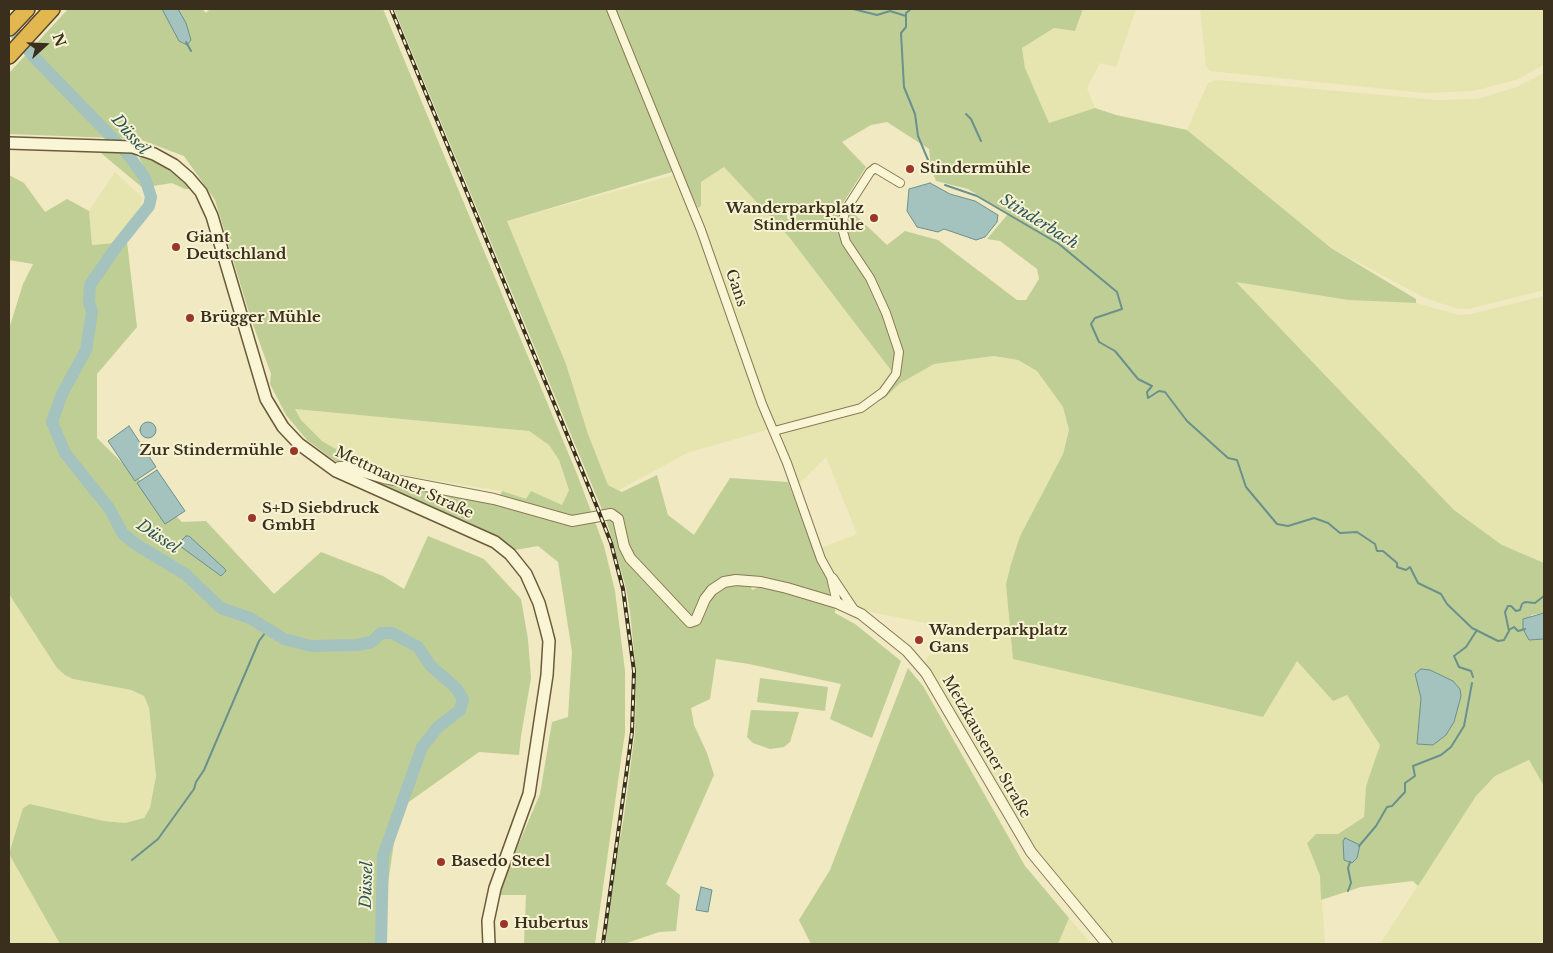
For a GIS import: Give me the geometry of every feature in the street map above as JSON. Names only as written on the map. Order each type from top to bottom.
[{"type":"highway","points":[[9,28],[27,9]]},
{"type":"highway","points":[[9,56],[52,9]]},
{"type":"main road","name":"Mettmanner Straße","points":[[9,142],[133,147],[154,154],[174,165],[201,192],[212,216],[266,399],[283,427],[299,444],[336,471],[404,504],[495,542],[519,564],[539,602],[549,641],[548,659],[535,763],[529,794],[490,904],[488,921],[489,944]]},
{"type":"street","name":"Gans","points":[[611,9],[701,230],[762,404],[774,431],[810,531],[831,577],[855,611]]},
{"type":"street","points":[[774,431],[862,408],[882,392],[896,374],[899,352],[886,313],[870,278],[846,242],[842,228],[845,211],[870,172],[875,168],[900,183]]},
{"type":"street","name":"Metzkausener Straße","points":[[336,471],[339,467],[345,467],[384,478],[494,499],[572,522],[611,514],[618,519],[624,546],[636,566],[690,622],[696,620],[705,599],[712,590],[724,582],[736,580],[761,582],[837,603],[855,611],[901,646],[926,673],[1027,846],[1107,944]]},
{"type":"street","name":"Gans","points":[[831,577],[837,603]]},
{"type":"green space","points":[[68,9],[202,9],[206,13],[210,9],[383,9],[577,474],[604,546],[615,591],[625,671],[625,732],[595,944],[524,944],[526,895],[497,895],[540,794],[552,722],[568,717],[572,652],[558,562],[538,546],[515,550],[500,538],[430,506],[351,474],[496,505],[502,491],[526,499],[531,491],[562,505],[569,490],[559,460],[549,445],[529,431],[295,409],[301,420],[322,441],[364,465],[356,466],[335,461],[307,440],[286,415],[270,384],[271,374],[250,316],[215,200],[184,156],[139,139],[9,134],[9,73]]},
{"type":"green space","points":[[394,9],[1083,9],[1075,31],[1054,28],[1022,48],[1025,68],[1049,123],[1095,108],[1116,115],[1187,130],[1331,248],[1416,299],[1416,303],[1348,300],[1236,282],[1454,510],[1502,545],[1544,563],[1544,613],[1531,615],[1529,640],[1544,639],[1544,786],[1529,760],[1495,776],[1476,796],[1418,886],[1413,881],[1361,887],[1321,900],[1320,876],[1307,843],[1316,834],[1338,834],[1364,817],[1366,786],[1380,745],[1347,695],[1333,701],[1297,661],[1263,717],[1013,659],[1006,584],[1020,536],[1063,454],[1069,430],[1063,407],[1037,371],[1018,360],[994,356],[934,364],[899,384],[885,398],[877,402],[900,377],[902,362],[895,331],[879,287],[847,240],[845,231],[849,209],[887,245],[905,231],[938,240],[1017,300],[1026,300],[1039,279],[1037,269],[1000,241],[987,239],[1008,214],[968,189],[936,181],[931,168],[929,149],[887,122],[871,125],[842,142],[866,167],[843,203],[839,225],[842,240],[876,296],[892,337],[896,360],[893,373],[789,237],[724,167],[701,182],[701,206],[698,208],[683,177],[672,172],[507,221],[566,364],[588,434],[608,485],[622,492],[657,475],[668,515],[694,535],[730,478],[788,482],[818,562],[827,579],[830,596],[778,580],[748,578],[752,590],[763,586],[835,606],[835,613],[855,624],[901,661],[872,738],[830,719],[841,684],[749,664],[716,659],[710,699],[691,708],[694,725],[707,753],[714,775],[666,884],[680,895],[676,931],[659,932],[624,944],[606,944],[608,910],[624,816],[635,732],[636,671],[626,588],[606,519]]},
{"type":"green space","points":[[1083,9],[1136,9],[1116,67],[1100,63],[1087,88],[1095,108],[1049,124],[1025,68],[1022,48],[1054,28],[1075,31]]},
{"type":"green space","points":[[1200,9],[1544,9],[1544,65],[1516,80],[1473,91],[1425,93],[1210,71],[1206,66]]},
{"type":"green space","points":[[1544,73],[1544,290],[1468,309],[1455,308],[1425,298],[1331,248],[1187,130],[1208,83],[1217,80],[1436,100],[1477,99],[1517,87]]},
{"type":"green space","points":[[95,148],[121,150],[143,184],[144,189]]},
{"type":"green space","points":[[138,155],[152,159],[180,178],[190,189],[185,189],[172,183],[153,186]]},
{"type":"green space","points":[[724,167],[789,237],[893,373],[879,391],[865,402],[852,408],[776,427],[765,403],[698,208],[701,206],[701,182]]},
{"type":"green space","points":[[115,172],[143,198],[127,242],[92,245],[89,211]]},
{"type":"green space","points":[[9,175],[24,183],[45,212],[67,199],[89,211],[92,245],[127,242],[137,327],[97,374],[97,438],[182,522],[206,521],[274,594],[321,552],[383,576],[404,589],[428,536],[484,559],[521,599],[528,639],[531,678],[519,755],[479,752],[399,809],[379,944],[60,944],[9,854],[23,808],[30,804],[104,821],[125,823],[144,818],[150,808],[156,776],[149,708],[144,696],[131,690],[73,679],[65,675],[57,668],[9,594],[9,329],[23,284],[33,264],[9,260]]},
{"type":"green space","points":[[674,175],[693,220],[770,429],[687,453],[619,490],[608,485],[588,434],[566,364],[507,221]]},
{"type":"green space","points":[[1235,281],[1348,300],[1416,303],[1459,315],[1471,314],[1544,296],[1544,563],[1502,545],[1454,510]]},
{"type":"green space","points":[[994,356],[1018,360],[1037,371],[1063,407],[1069,430],[1063,454],[1020,536],[1006,584],[1010,605],[1205,703],[1263,717],[1297,660],[1333,700],[1347,694],[1380,745],[1366,786],[1364,817],[1338,834],[1316,834],[1307,842],[1320,876],[1325,944],[1114,944],[1075,902],[1024,835],[982,757],[925,663],[945,627],[857,609],[831,570],[821,548],[857,534],[826,457],[797,486],[781,433],[783,430],[849,416],[862,411],[880,402],[899,384],[934,364]]},
{"type":"green space","points":[[295,409],[529,431],[549,445],[559,460],[569,490],[562,505],[531,491],[526,499],[502,491],[396,474],[364,465],[322,441],[301,420]]},
{"type":"green space","points":[[9,594],[57,668],[73,679],[131,690],[144,696],[149,708],[156,776],[150,808],[144,818],[125,823],[104,821],[30,804],[9,854]]},
{"type":"green space","points":[[908,668],[923,686],[1025,866],[1069,918],[1058,944],[811,944],[799,920],[830,870]]},
{"type":"green space","points":[[760,678],[828,687],[825,711],[757,702]]},
{"type":"green space","points":[[751,710],[799,712],[790,742],[784,747],[770,749],[753,743],[747,737]]},
{"type":"green space","points":[[1530,760],[1544,786],[1544,944],[1380,944],[1476,796],[1495,776]]},
{"type":"green space","points":[[9,854],[60,944],[9,944]]},
{"type":"green space","points":[[1069,918],[1092,944],[1058,944]]},
{"type":"water","points":[[162,9],[178,9],[186,23],[191,40],[187,45],[179,41]]},
{"type":"water","points":[[930,183],[950,194],[975,201],[998,215],[997,222],[985,237],[976,240],[944,229],[938,232],[917,227],[907,211],[909,189]]},
{"type":"water","points":[[148,422],[154,424],[156,430],[154,436],[148,438],[142,436],[140,430],[142,424]]},
{"type":"water","points":[[129,426],[156,467],[135,481],[108,441]]},
{"type":"water","points":[[157,470],[185,511],[165,524],[137,483]]},
{"type":"water","points":[[186,536],[189,536],[225,569],[226,571],[221,576],[180,546],[179,543]]},
{"type":"water","points":[[1544,613],[1544,639],[1529,640],[1523,629],[1523,619]]},
{"type":"water","points":[[1421,669],[1430,670],[1453,681],[1460,689],[1461,696],[1454,722],[1446,735],[1433,745],[1417,744],[1421,698],[1415,674]]},
{"type":"water","points":[[1345,838],[1360,845],[1357,858],[1352,863],[1344,860],[1343,841]]},
{"type":"water","points":[[701,887],[712,890],[708,912],[696,910]]},
{"type":"waterway","points":[[853,9],[877,15],[890,11],[906,16]]},
{"type":"waterway","name":"Stinderbach","points":[[911,9],[906,13],[906,27],[901,33],[904,87],[915,114],[918,136],[931,167]]},
{"type":"waterway","name":"Düssel","points":[[9,24],[32,55],[127,153],[145,178],[151,197],[149,206],[117,246],[90,285],[89,302],[92,312],[86,350],[62,394],[52,422],[65,453],[109,508],[123,534],[137,545],[185,574],[221,608],[250,618],[284,639],[311,646],[357,645],[372,642],[381,633],[392,633],[418,647],[430,665],[456,688],[463,699],[460,710],[438,727],[422,747],[383,856],[381,944]]},
{"type":"waterway","points":[[186,42],[191,51]]},
{"type":"waterway","points":[[966,114],[971,119],[981,141]]},
{"type":"waterway","name":"Stinderbach","points":[[945,185],[977,196],[1059,244],[1117,292],[1122,309],[1095,318],[1091,324],[1099,342],[1115,351],[1138,379],[1152,386],[1147,392],[1148,398],[1159,391],[1165,392],[1187,421],[1228,458],[1237,460],[1246,487],[1277,524],[1288,526],[1314,518],[1328,523],[1340,533],[1357,532],[1375,544],[1377,551],[1383,551],[1397,563],[1397,567],[1406,570],[1410,567],[1418,583],[1441,594],[1447,604],[1472,628],[1498,641],[1504,640],[1509,631],[1505,612],[1508,606],[1511,606],[1516,611],[1520,610],[1525,602],[1535,603],[1544,596]]},
{"type":"waterway","points":[[1509,630],[1514,627],[1518,631],[1525,629]]},
{"type":"waterway","points":[[132,860],[158,839],[194,789],[204,770],[259,641],[268,629]]},
{"type":"waterway","points":[[1473,677],[1471,671],[1459,667],[1454,656],[1466,647],[1477,630]]},
{"type":"waterway","points":[[1359,846],[1376,826],[1387,807],[1392,806],[1405,792],[1405,783],[1415,776],[1413,766],[1441,755],[1451,747],[1464,726],[1472,683]]},
{"type":"waterway","points":[[1348,891],[1351,883],[1348,868],[1350,862]]},
{"type":"railway","points":[[391,9],[597,507],[611,543],[623,589],[634,671],[632,732],[603,944]]},
{"type":"place","name":"Stindermühle","points":[[910,169]]},
{"type":"place","name":"Wanderparkplatz Stindermühle","points":[[874,218]]},
{"type":"place","name":"Giant Deutschland","points":[[176,247]]},
{"type":"place","name":"Brügger Mühle","points":[[190,318]]},
{"type":"place","name":"Zur Stindermühle","points":[[294,451]]},
{"type":"place","name":"S+D Siebdruck GmbH","points":[[252,518]]},
{"type":"place","name":"Wanderparkplatz Gans","points":[[919,640]]},
{"type":"place","name":"Basedo Steel","points":[[441,862]]},
{"type":"place","name":"Hubertus","points":[[504,924]]}]
